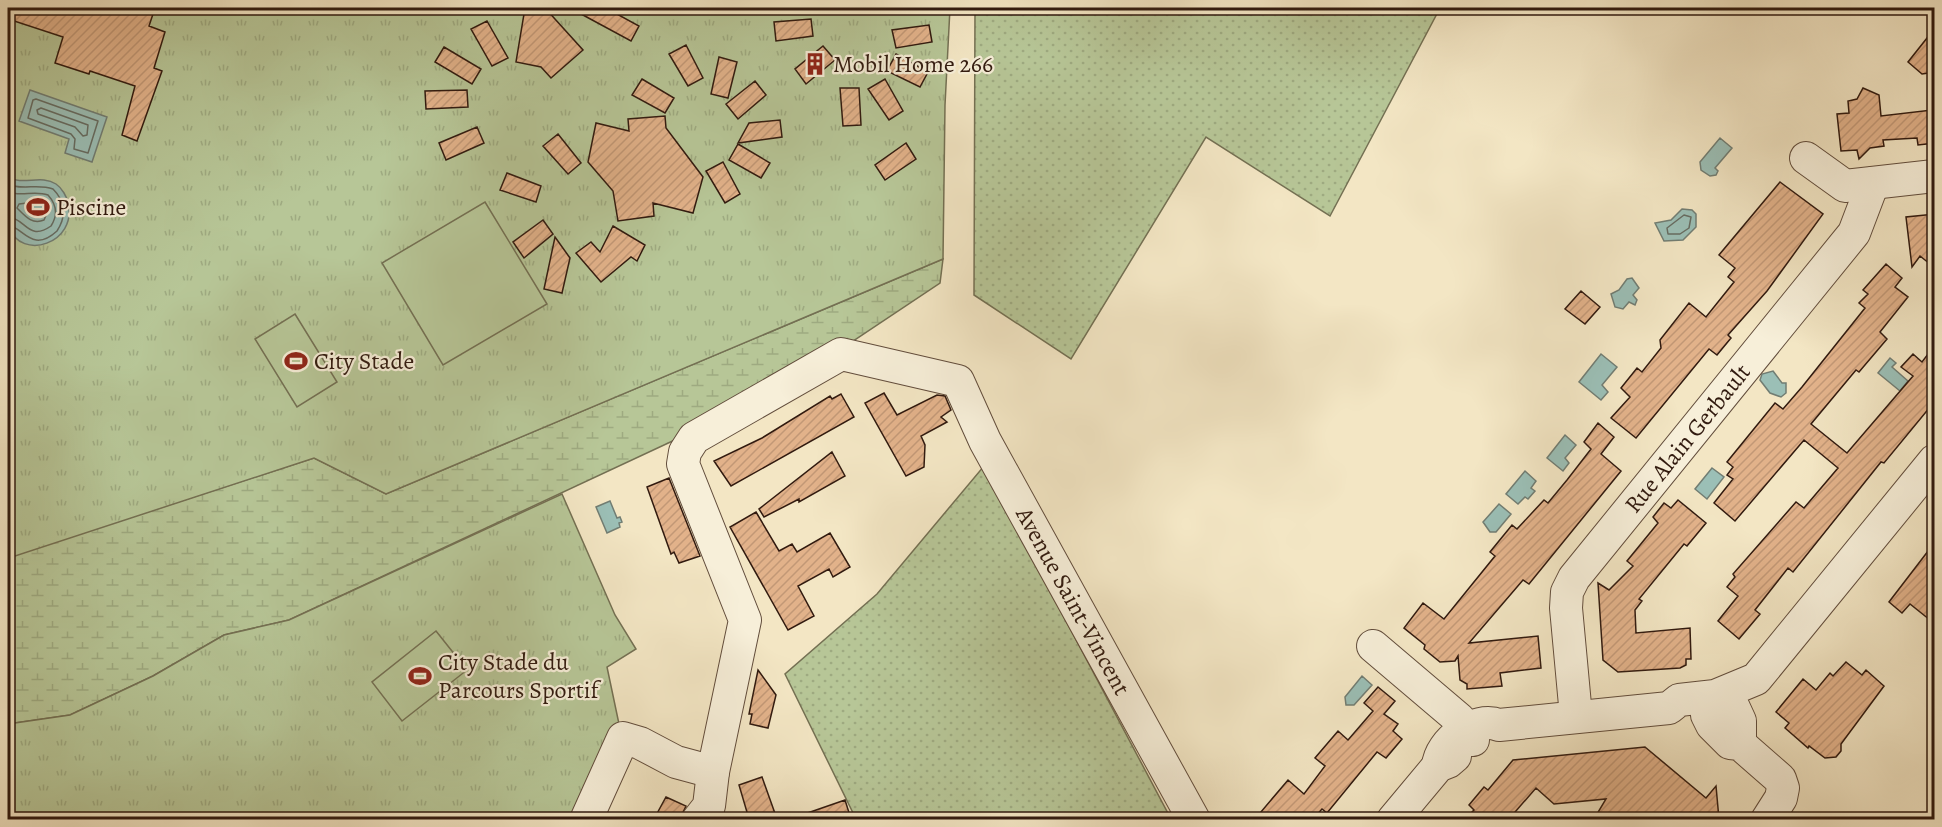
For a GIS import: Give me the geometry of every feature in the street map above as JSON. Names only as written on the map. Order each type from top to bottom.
[{"type":"street","points":[[1806,158],[1845,186],[1935,176]]},
{"type":"street","name":"Rue Alain Gerbault","points":[[1576,716],[1566,608],[1567,592],[1574,578],[1854,233],[1874,183]]},
{"type":"street","name":"Avenue Saint-Vincent","points":[[713,772],[745,620],[684,464],[685,452],[694,438],[841,354],[958,381],[985,441],[1194,819]]},
{"type":"street","points":[[1719,706],[1756,690],[1756,679],[1935,461]]},
{"type":"street","points":[[1373,646],[1447,709],[1480,731]]},
{"type":"street","points":[[1394,819],[1438,766],[1439,755],[1453,739],[1480,731],[1576,716],[1669,708],[1679,700],[1719,706],[1740,721],[1740,744],[1780,779],[1783,788],[1781,798],[1767,819]]},
{"type":"street","points":[[586,819],[623,738],[640,743],[676,762],[713,772],[708,815]]},
{"type":"green space","points":[[8,8],[950,8],[945,105],[943,259],[386,494],[314,458],[9,558]]},
{"type":"green space","points":[[975,8],[1440,8],[1330,216],[1206,137],[1071,359],[974,295]]},
{"type":"green space","points":[[485,202],[547,304],[443,365],[382,263]]},
{"type":"green space","points":[[943,259],[940,283],[850,343],[694,431],[289,620],[224,635],[153,676],[70,715],[8,724],[8,557],[314,458],[386,494]]},
{"type":"green space","name":"City Stade","points":[[295,314],[337,382],[297,407],[255,339]]},
{"type":"green space","points":[[984,466],[1171,819],[856,819],[785,674],[877,594]]},
{"type":"green space","points":[[562,494],[615,615],[636,649],[607,667],[619,724],[583,819],[8,819],[8,724],[70,715],[153,676],[224,635],[289,620]]},
{"type":"green space","name":"City Stade du Parcours Sportif","points":[[436,631],[467,670],[402,721],[372,682]]},
{"type":"water","name":"Piscine","points":[[30,90],[107,117],[92,162],[65,153],[69,139],[19,121]]},
{"type":"water","points":[[1720,138],[1732,148],[1715,168],[1718,171],[1716,175],[1710,176],[1701,170],[1700,162]]},
{"type":"water","name":"Piscine","points":[[8,177],[20,180],[50,181],[60,188],[67,201],[69,217],[65,229],[57,237],[47,243],[36,245],[25,244],[15,238],[9,227],[7,215]]},
{"type":"water","points":[[1682,209],[1692,210],[1696,214],[1696,227],[1683,240],[1664,241],[1655,223],[1671,220]]},
{"type":"water","points":[[1632,278],[1639,288],[1633,295],[1637,300],[1635,305],[1629,302],[1623,309],[1615,307],[1611,294],[1619,290],[1627,279]]},
{"type":"water","points":[[1601,354],[1617,367],[1602,385],[1608,392],[1601,400],[1579,382]]},
{"type":"water","points":[[1890,358],[1896,363],[1892,367],[1908,381],[1900,391],[1878,373]]},
{"type":"water","points":[[1773,371],[1782,383],[1786,383],[1786,393],[1781,397],[1770,393],[1760,380],[1762,374]]},
{"type":"water","points":[[1565,435],[1576,445],[1565,458],[1569,463],[1563,471],[1547,458]]},
{"type":"water","points":[[1712,468],[1724,477],[1707,499],[1695,489]]},
{"type":"water","points":[[1525,471],[1536,481],[1531,488],[1535,491],[1528,499],[1525,497],[1518,504],[1506,494]]},
{"type":"water","points":[[610,501],[617,518],[620,517],[622,522],[619,523],[620,527],[607,533],[596,507]]},
{"type":"water","points":[[1499,504],[1511,514],[1496,532],[1490,532],[1483,522]]},
{"type":"water","points":[[1362,676],[1372,685],[1354,705],[1346,705],[1345,697]]},
{"type":"building","points":[[8,8],[133,8],[153,14],[149,26],[165,32],[154,68],[162,71],[137,141],[122,135],[135,86],[90,71],[89,74],[55,63],[63,37],[8,19]]},
{"type":"building","points":[[525,8],[545,8],[583,50],[551,78],[541,67],[516,62]]},
{"type":"building","points":[[570,8],[606,8],[639,26],[631,41]]},
{"type":"building","points":[[811,19],[813,36],[776,41],[774,22]]},
{"type":"building","points":[[487,21],[508,58],[492,66],[471,29]]},
{"type":"building","points":[[929,25],[932,42],[896,48],[892,30]]},
{"type":"building","points":[[1935,28],[1935,72],[1922,74],[1908,62]]},
{"type":"building","points":[[686,45],[703,78],[688,86],[669,54]]},
{"type":"building","name":"Mobil Home 266","points":[[823,46],[835,60],[806,84],[795,69]]},
{"type":"building","points":[[444,47],[481,69],[472,84],[435,62]]},
{"type":"building","points":[[896,54],[928,72],[920,87],[887,71]]},
{"type":"building","points":[[719,57],[737,62],[728,98],[711,94]]},
{"type":"building","points":[[642,79],[674,98],[665,113],[632,95]]},
{"type":"building","points":[[885,79],[903,111],[889,120],[868,89]]},
{"type":"building","points":[[755,81],[766,95],[738,119],[726,104]]},
{"type":"building","points":[[840,88],[859,88],[861,125],[843,126]]},
{"type":"building","points":[[1863,88],[1879,95],[1881,116],[1932,110],[1935,118],[1935,143],[1918,145],[1917,138],[1883,140],[1884,146],[1870,148],[1859,159],[1857,150],[1841,151],[1837,114],[1849,113],[1848,101],[1857,99]]},
{"type":"building","points":[[467,90],[468,107],[426,109],[425,91]]},
{"type":"building","points":[[665,116],[666,128],[703,177],[693,213],[653,203],[654,216],[618,221],[613,191],[588,162],[596,123],[629,131],[628,119]]},
{"type":"building","points":[[780,120],[782,137],[738,143],[749,123]]},
{"type":"building","points":[[477,127],[484,143],[446,160],[439,143]]},
{"type":"building","points":[[558,134],[581,163],[568,174],[543,146]]},
{"type":"building","points":[[906,143],[916,159],[885,180],[875,165]]},
{"type":"building","points":[[738,144],[770,163],[761,178],[729,160]]},
{"type":"building","points":[[723,162],[740,194],[725,203],[706,171]]},
{"type":"building","points":[[507,173],[541,186],[536,202],[500,190]]},
{"type":"building","points":[[1780,182],[1823,214],[1767,291],[1728,335],[1731,338],[1717,355],[1709,349],[1636,438],[1611,418],[1630,397],[1621,388],[1637,368],[1642,372],[1661,348],[1660,340],[1689,303],[1706,317],[1734,282],[1728,277],[1735,268],[1719,255]]},
{"type":"building","points":[[1935,214],[1935,268],[1920,256],[1912,267],[1906,217]]},
{"type":"building","points":[[543,220],[553,234],[524,258],[513,242]]},
{"type":"building","points":[[613,226],[645,245],[637,261],[631,257],[601,282],[576,253],[591,242],[600,252]]},
{"type":"building","points":[[555,237],[570,258],[562,293],[544,289]]},
{"type":"building","points":[[1886,264],[1902,278],[1895,287],[1908,297],[1880,332],[1887,339],[1859,372],[1856,370],[1811,424],[1847,453],[1913,376],[1901,367],[1913,354],[1922,362],[1935,345],[1935,401],[1884,463],[1881,462],[1793,572],[1788,568],[1755,610],[1760,614],[1739,639],[1718,621],[1738,596],[1727,587],[1735,577],[1733,574],[1796,502],[1804,508],[1838,468],[1804,440],[1735,521],[1714,503],[1733,479],[1727,475],[1733,467],[1727,462],[1775,403],[1783,409],[1802,387],[1865,308],[1859,303],[1868,294],[1863,290]]},
{"type":"building","points":[[1581,291],[1600,307],[1585,324],[1565,309]]},
{"type":"building","points":[[884,393],[897,415],[937,395],[945,396],[951,410],[941,417],[947,422],[921,436],[925,445],[924,467],[906,476],[865,403]]},
{"type":"building","points":[[841,394],[854,417],[731,486],[714,461],[762,438],[830,396],[832,399]]},
{"type":"building","points":[[1598,423],[1614,437],[1601,454],[1621,471],[1529,584],[1523,580],[1469,643],[1538,636],[1541,668],[1500,673],[1502,686],[1467,689],[1467,684],[1460,680],[1458,656],[1455,661],[1440,662],[1424,649],[1425,645],[1404,628],[1423,603],[1444,619],[1495,556],[1490,552],[1512,525],[1517,529],[1544,500],[1548,503],[1567,480],[1591,449],[1584,442]]},
{"type":"building","points":[[832,452],[845,476],[799,502],[799,499],[764,517],[759,509]]},
{"type":"building","points":[[669,478],[700,556],[679,563],[674,552],[671,554],[647,487]]},
{"type":"building","points":[[1678,500],[1706,523],[1687,546],[1684,544],[1639,599],[1642,601],[1635,610],[1636,633],[1690,628],[1691,659],[1686,659],[1686,665],[1680,668],[1618,672],[1603,660],[1598,583],[1609,590],[1633,566],[1627,561],[1658,523],[1653,517],[1664,503],[1671,508]]},
{"type":"building","points":[[756,512],[779,551],[792,544],[797,552],[830,533],[850,567],[833,577],[829,569],[798,586],[814,616],[788,630],[730,527]]},
{"type":"building","points":[[1935,542],[1935,624],[1910,604],[1902,613],[1889,602]]},
{"type":"building","points":[[1846,662],[1862,675],[1866,670],[1884,686],[1841,744],[1841,751],[1836,757],[1825,758],[1809,746],[1808,748],[1785,728],[1789,723],[1776,712],[1803,679],[1816,690],[1830,673],[1833,676]]},
{"type":"building","points":[[758,670],[776,695],[768,728],[750,724],[752,714],[749,714]]},
{"type":"building","points":[[1378,687],[1395,701],[1384,714],[1398,724],[1393,731],[1402,739],[1386,758],[1377,752],[1327,813],[1322,809],[1313,819],[1255,819],[1288,780],[1304,794],[1325,766],[1315,758],[1338,731],[1348,740],[1373,711],[1364,703]]},
{"type":"building","points":[[1645,747],[1706,798],[1716,786],[1719,819],[1594,819],[1606,799],[1554,804],[1536,788],[1509,819],[1465,819],[1474,810],[1469,805],[1484,787],[1488,790],[1513,760]]},
{"type":"building","points":[[762,777],[777,819],[749,819],[739,785]]},
{"type":"building","points":[[666,797],[686,806],[680,819],[654,819]]},
{"type":"building","points":[[845,800],[851,819],[797,819],[796,817]]},
{"type":"place","name":"Mobil Home 266","points":[[815,64]]},
{"type":"place","name":"Piscine","points":[[38,207]]},
{"type":"place","name":"City Stade","points":[[296,361]]},
{"type":"place","name":"City Stade du Parcours Sportif","points":[[420,676]]}]
